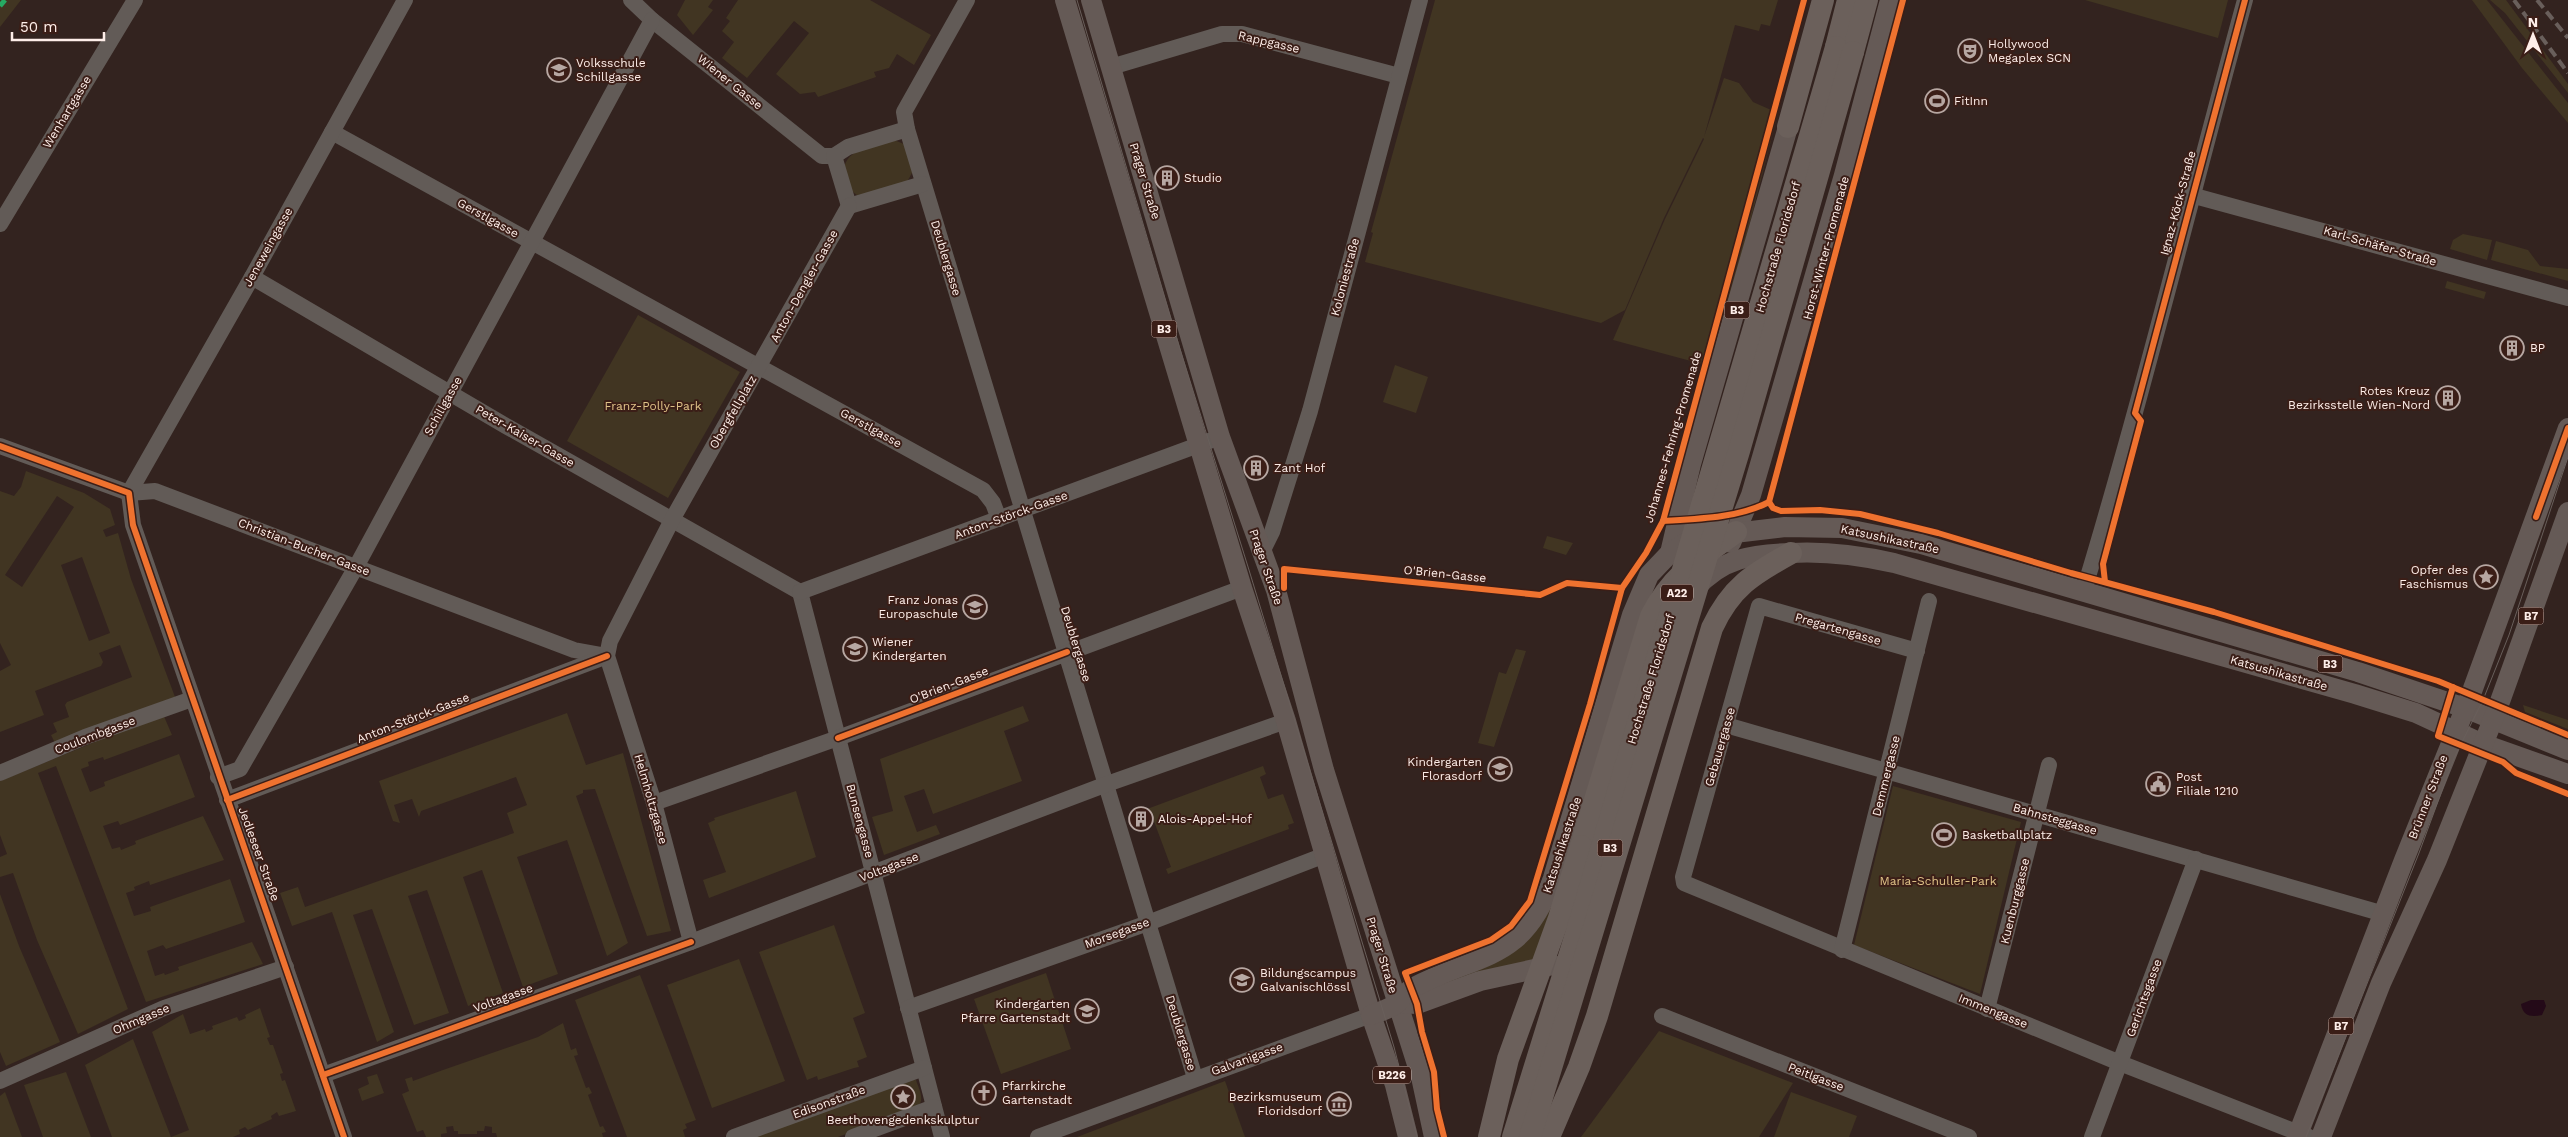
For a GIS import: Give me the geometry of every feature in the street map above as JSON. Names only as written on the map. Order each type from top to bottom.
[{"type":"highway","points":[[1788,127],[1823,0]]},
{"type":"highway","name":"A22","points":[[1844,50],[1848,0]]},
{"type":"highway","name":"A22","points":[[1844,50],[1867,0]]},
{"type":"highway","name":"Hochstraße Floridsdorf","points":[[1513,1137],[1844,50]]},
{"type":"highway","name":"Hochstraße Floridsdorf","points":[[1530,1137],[1739,451],[1844,50]]},
{"type":"highway","points":[[1490,1137],[1508,1059],[1559,918],[1651,616],[1674,580],[1712,553],[1736,532]]},
{"type":"highway","points":[[1549,1137],[1585,1051],[1712,628],[1720,612],[1738,587],[1748,578],[1791,553]]},
{"type":"main road","name":"Prager Straße","points":[[1064,0],[1242,588],[1286,722],[1371,1014],[1395,1085],[1408,1137]]},
{"type":"main road","name":"Prager Straße","points":[[1091,0],[1220,437],[1276,590],[1313,734],[1396,1003],[1421,1077],[1434,1137]]},
{"type":"main road","points":[[1736,532],[1742,512],[1751,495],[1854,141],[1890,0]]},
{"type":"main road","points":[[1086,69],[1110,67]]},
{"type":"main road","name":"B3","points":[[1670,553],[1681,500],[1685,492],[1691,464],[1788,127]]},
{"type":"main road","name":"Brünner Straße","points":[[2302,1136],[2384,914],[2465,708],[2568,428]]},
{"type":"main road","name":"B3","points":[[1685,492],[1690,519],[1712,553]]},
{"type":"main road","name":"B3","points":[[1751,495],[1757,508],[1765,518],[1785,527]]},
{"type":"main road","name":"B7","points":[[2321,1137],[2381,983],[2437,860],[2493,720],[2568,512]]},
{"type":"main road","name":"Katsushikastraße","points":[[1736,532],[1785,527],[1842,528],[1921,544],[2084,590],[2358,672],[2465,708],[2568,750]]},
{"type":"main road","name":"Katsushikastraße","points":[[1396,1003],[1411,989],[1499,951],[1520,935],[1536,915],[1553,878],[1638,598],[1649,575],[1670,553],[1685,543],[1712,553],[1745,557],[1763,553],[1832,552],[1894,563],[2077,614],[2416,713],[2483,744],[2568,774]]},
{"type":"main road","points":[[1242,588],[1253,563],[1262,552]]},
{"type":"main road","name":"Katsushikastraße","points":[[1396,1003],[1416,1004],[1480,981],[1551,966],[1566,957],[1574,948],[1591,914],[1678,622],[1687,600],[1712,553]]},
{"type":"main road","points":[[2077,614],[2084,590]]},
{"type":"main road","name":"B3","points":[[1371,1014],[1396,1003]]},
{"type":"street","name":"Wenhartgasse","points":[[0,224],[135,0]]},
{"type":"street","name":"Jeneweingasse","points":[[129,493],[252,277],[405,0]]},
{"type":"street","name":"Wiener Gasse","points":[[631,0],[652,20],[822,156],[834,156]]},
{"type":"street","points":[[923,184],[849,206],[834,156],[848,147],[907,129],[904,112],[967,0]]},
{"type":"street","name":"Koloniestraße","points":[[1262,552],[1272,532],[1310,411],[1420,0]]},
{"type":"street","name":"Ignaz-Köck-Straße","points":[[2084,590],[2156,337],[2191,195],[2245,0]]},
{"type":"street","name":"Schillgasse","points":[[218,777],[240,769],[356,567],[652,20]]},
{"type":"street","name":"Rappgasse","points":[[1110,67],[1222,34],[1242,34],[1399,76]]},
{"type":"street","points":[[1788,127],[1801,125],[1845,135],[1854,141]]},
{"type":"street","name":"Deublergasse","points":[[907,129],[1022,511],[1068,652],[1195,1078]]},
{"type":"street","name":"Gerstlgasse","points":[[332,132],[645,304]]},
{"type":"street","name":"Karl-Schäfer-Straße","points":[[2191,195],[2568,298]]},
{"type":"street","name":"Anton-Dengler-Gasse","points":[[759,366],[849,206]]},
{"type":"street","name":"Peter-Kaiser-Gasse","points":[[252,277],[800,592]]},
{"type":"street","name":"Obergfellplatz","points":[[645,304],[759,366],[673,518]]},
{"type":"street","name":"Gerstlgasse","points":[[759,366],[983,490],[993,503],[999,519]]},
{"type":"street","name":"Anton-Störck-Gasse","points":[[800,592],[1220,437]]},
{"type":"street","name":"Christian-Bucher-Gasse","points":[[0,446],[129,493],[155,491],[574,650],[608,656]]},
{"type":"street","name":"Jedleseer Straße","points":[[129,493],[130,518],[344,1137]]},
{"type":"street","points":[[608,656],[614,632],[673,518]]},
{"type":"street","name":"O'Brien-Gasse","points":[[654,803],[838,738],[1242,588]]},
{"type":"street","name":"Bunsengasse","points":[[800,592],[942,1137]]},
{"type":"street","name":"Demmergasse","points":[[1842,950],[1929,601]]},
{"type":"street","name":"Pregartengasse","points":[[1759,606],[1917,651]]},
{"type":"street","name":"Gebauergasse","points":[[1687,886],[1683,877],[1759,606]]},
{"type":"street","name":"Anton-Störck-Gasse","points":[[227,800],[608,656]]},
{"type":"street","name":"Helmholtzgasse","points":[[608,656],[654,803],[691,942]]},
{"type":"street","name":"Coulombgasse","points":[[0,773],[85,737],[192,699]]},
{"type":"street","name":"Voltagasse","points":[[323,1075],[691,942],[1107,784],[1286,722]]},
{"type":"street","name":"Bahnsteggasse","points":[[1726,725],[2384,914]]},
{"type":"street","name":"Kuenburggasse","points":[[1988,1008],[2049,765]]},
{"type":"street","name":"Morsegasse","points":[[908,1008],[1148,923],[1325,855]]},
{"type":"street","name":"Gerichtsgasse","points":[[2092,1137],[2196,859]]},
{"type":"street","name":"Immengasse","points":[[1687,886],[2302,1136]]},
{"type":"street","name":"Ohmgasse","points":[[0,1081],[164,1008],[286,967]]},
{"type":"street","name":"Galvanigasse","points":[[1038,1137],[1371,1014]]},
{"type":"street","name":"Peitlgasse","points":[[1662,1016],[1969,1137]]},
{"type":"street","name":"Edisonstraße","points":[[734,1137],[924,1068]]},
{"type":"street","points":[[853,1137],[934,1107]]},
{"type":"green space","points":[[0,0],[21,0],[0,27]]},
{"type":"green space","points":[[685,0],[713,0],[708,7],[713,10],[693,35],[677,15]]},
{"type":"green space","points":[[738,0],[870,0],[931,35],[914,65],[897,54],[889,68],[874,72],[876,77],[818,97],[815,92],[800,94],[776,74],[809,33],[794,21],[747,78],[722,58],[734,42],[722,31],[730,21],[726,18]]},
{"type":"green space","points":[[1435,0],[1778,0],[1770,26],[1761,24],[1759,31],[1735,25],[1704,137],[1724,78],[1739,83],[1753,102],[1778,113],[1713,367],[1613,340],[1665,219],[1703,138],[1664,218],[1625,310],[1601,323],[1365,262],[1373,233],[1371,232]]},
{"type":"green space","points":[[2085,0],[2228,0],[2218,38]]},
{"type":"green space","points":[[2472,0],[2487,0],[2568,103],[2568,123],[2522,68]]},
{"type":"green space","points":[[2490,0],[2506,0],[2568,84],[2568,93],[2505,13]]},
{"type":"green space","points":[[894,140],[904,144],[913,171],[907,182],[870,194],[857,195],[854,193],[849,187],[845,175],[845,166],[848,159],[860,150]]},
{"type":"green space","points":[[2463,234],[2492,240],[2487,260],[2450,249],[2453,240]]},
{"type":"green space","points":[[2496,241],[2528,250],[2540,266],[2568,269],[2568,281],[2491,260]]},
{"type":"green space","points":[[2447,281],[2486,292],[2484,299],[2445,288]]},
{"type":"green space","name":"Franz-Polly-Park","points":[[638,315],[740,372],[668,498],[567,441]]},
{"type":"green space","points":[[1395,365],[1428,377],[1416,413],[1383,402]]},
{"type":"green space","points":[[26,471],[84,493],[110,509],[115,525],[103,530],[106,537],[118,533],[131,579],[175,697],[55,743],[51,735],[57,732],[53,723],[69,717],[65,705],[67,702],[132,677],[120,645],[99,653],[103,662],[101,666],[35,691],[44,715],[0,732],[0,671],[11,665],[0,643],[0,491],[14,496],[21,487]],"holes":[[[57,496],[74,507],[22,587],[5,575]],[[82,557],[110,633],[89,641],[61,565]]]},
{"type":"green space","points":[[1547,536],[1573,543],[1566,555],[1543,548]]},
{"type":"green space","points":[[1516,649],[1526,651],[1494,747],[1478,743],[1499,672],[1506,674]]},
{"type":"green space","points":[[2523,705],[2568,720],[2568,729],[2525,712]]},
{"type":"green space","points":[[1023,706],[1029,721],[1004,731],[1022,781],[933,814],[924,789],[904,796],[917,832],[936,825],[940,834],[884,855],[872,817],[893,811],[880,759]]},
{"type":"green space","points":[[567,713],[586,765],[623,753],[671,931],[647,936],[595,789],[583,790],[583,793],[576,796],[628,943],[607,956],[567,840],[517,857],[558,974],[523,987],[482,870],[463,877],[503,993],[468,1006],[427,890],[408,896],[449,1013],[414,1025],[372,909],[353,915],[394,1032],[377,1042],[332,912],[292,926],[280,893],[298,887],[305,907],[514,833],[507,813],[527,805],[516,777],[421,811],[419,817],[412,799],[394,805],[400,823],[393,821],[379,781]]},
{"type":"green space","points":[[163,714],[172,735],[104,760],[103,757],[88,762],[89,766],[81,769],[90,792],[105,786],[104,782],[179,754],[195,797],[120,825],[118,821],[103,826],[112,849],[120,847],[121,850],[136,844],[135,841],[203,816],[224,860],[150,885],[149,881],[134,887],[135,890],[126,893],[134,916],[151,911],[150,907],[230,879],[245,922],[166,949],[163,945],[147,951],[155,976],[164,973],[165,975],[179,970],[178,967],[252,942],[263,964],[146,1002],[56,766],[38,773],[128,1009],[78,1034],[37,940],[13,873],[0,877],[0,857],[7,854],[0,835],[0,781]]},
{"type":"green space","points":[[1263,766],[1266,774],[1260,777],[1268,799],[1283,794],[1294,823],[1288,825],[1289,829],[1168,874],[1166,869],[1171,867],[1152,816],[1149,817],[1147,809]]},
{"type":"green space","name":"Maria-Schuller-Park","points":[[1893,786],[2021,822],[1980,994],[1854,945]]},
{"type":"green space","points":[[796,791],[816,857],[709,898],[703,880],[726,872],[708,823],[715,820],[714,818]]},
{"type":"green space","points":[[0,894],[19,946],[60,1042],[6,1066],[0,1052]]},
{"type":"green space","points":[[1553,903],[1532,964],[1424,995]]},
{"type":"green space","points":[[834,925],[865,1013],[853,1018],[867,1057],[857,1061],[859,1067],[818,1080],[817,1076],[807,1080],[759,952]]},
{"type":"green space","points":[[739,959],[785,1081],[712,1108],[667,985]]},
{"type":"green space","points":[[1046,973],[1071,1049],[1001,1074],[974,999]]},
{"type":"green space","points":[[640,975],[696,1120],[685,1124],[687,1128],[683,1130],[685,1137],[627,1137],[575,1000]]},
{"type":"green space","points":[[260,1008],[270,1037],[267,1038],[270,1045],[273,1045],[283,1073],[280,1074],[282,1081],[285,1080],[296,1111],[279,1116],[277,1112],[271,1116],[272,1119],[248,1130],[245,1127],[239,1130],[240,1134],[233,1137],[171,1137],[189,1130],[152,1032],[183,1014],[190,1034],[205,1029],[206,1032],[213,1029],[212,1026],[237,1017],[239,1021],[246,1018],[245,1015]]},
{"type":"green space","points":[[563,1023],[571,1050],[576,1048],[578,1055],[574,1056],[586,1088],[589,1087],[592,1093],[588,1095],[600,1127],[603,1126],[606,1132],[602,1133],[603,1137],[497,1137],[496,1133],[492,1133],[492,1127],[485,1126],[484,1131],[477,1131],[477,1134],[458,1134],[458,1131],[454,1131],[453,1126],[446,1127],[447,1133],[441,1134],[441,1137],[426,1137],[423,1130],[417,1132],[402,1094],[409,1091],[405,1079],[412,1077],[413,1081],[538,1037]]},
{"type":"green space","points":[[1659,1031],[1793,1083],[1759,1137],[1581,1137]]},
{"type":"green space","points":[[133,1039],[171,1137],[112,1137],[85,1065]]},
{"type":"green space","points":[[66,1072],[91,1137],[43,1137],[24,1085]]},
{"type":"green space","points":[[377,1074],[384,1093],[362,1101],[358,1089],[369,1084],[367,1077]]},
{"type":"green space","points":[[910,1078],[916,1080],[921,1094],[918,1107],[838,1137],[746,1137]]},
{"type":"green space","points":[[1225,1081],[1245,1137],[1077,1137]]},
{"type":"green space","points":[[5,1092],[22,1137],[0,1137],[0,1096]]},
{"type":"green space","points":[[1791,1092],[1857,1116],[1849,1137],[1774,1137]]},
{"type":"shaded area","points":[[2531,1000],[2544,1000],[2546,1006],[2542,1015],[2531,1016],[2526,1014],[2521,1004]]},
{"type":"tram line","points":[[1077,0],[1180,349],[1394,1047],[1417,1137]]},
{"type":"tram line","points":[[2306,1137],[2419,853],[2454,758],[2483,700],[2509,635],[2568,457]]},
{"type":"railway","points":[[2514,0],[2568,73]]},
{"type":"railway","points":[[2537,0],[2568,38]]},
{"type":"marked path","points":[[0,6],[5,0]]},
{"type":"cycle path","name":"Johannes-Fehring-Promenade","points":[[1444,1137],[1437,1109],[1434,1072],[1422,1032],[1417,1004],[1405,973],[1491,940],[1511,926],[1530,901],[1590,704],[1622,588],[1646,553],[1663,521],[1804,0]]},
{"type":"cycle path","name":"Horst-Winter-Promenade","points":[[1769,502],[1903,0]]},
{"type":"cycle path","points":[[2105,582],[2103,564],[2141,421],[2135,413],[2245,0]]},
{"type":"cycle path","points":[[2536,517],[2568,428]]},
{"type":"cycle path","points":[[0,446],[129,493],[133,525],[344,1137]]},
{"type":"cycle path","points":[[1769,502],[1773,508],[1781,511],[1820,510],[1860,514],[1938,533],[2071,573],[2214,612],[2438,681],[2568,735]]},
{"type":"cycle path","name":"Johannes-Fehring-Promenade","points":[[1663,521],[1731,515],[1769,502]]},
{"type":"cycle path","points":[[1284,588],[1284,569],[1540,595],[1567,583],[1622,588]]},
{"type":"cycle path","points":[[838,738],[1067,652]]},
{"type":"cycle path","points":[[227,800],[607,656]]},
{"type":"cycle path","points":[[2453,687],[2438,736],[2503,762],[2516,773],[2568,794]]},
{"type":"cycle path","points":[[323,1075],[691,942]]},
{"type":"place","name":"Hollywood Megaplex SCN","points":[[1970,51]]},
{"type":"place","name":"Volksschule Schillgasse","points":[[559,70]]},
{"type":"place","name":"FitInn","points":[[1937,101]]},
{"type":"place","name":"Studio","points":[[1167,178]]},
{"type":"place","name":"BP","points":[[2512,348]]},
{"type":"place","name":"Rotes Kreuz Bezirksstelle Wien-Nord","points":[[2448,398]]},
{"type":"place","name":"Zant Hof","points":[[1256,468]]},
{"type":"place","name":"Opfer des Faschismus","points":[[2486,577]]},
{"type":"place","name":"Franz Jonas Europaschule","points":[[975,607]]},
{"type":"place","name":"Wiener Kindergarten","points":[[855,649]]},
{"type":"place","name":"Kindergarten Florasdorf","points":[[1500,769]]},
{"type":"place","name":"Post Filiale 1210","points":[[2158,784]]},
{"type":"place","name":"Alois-Appel-Hof","points":[[1141,819]]},
{"type":"place","name":"Basketballplatz","points":[[1944,835]]},
{"type":"place","name":"Bildungscampus Galvanischlössl","points":[[1242,980]]},
{"type":"place","name":"Kindergarten Pfarre Gartenstadt","points":[[1087,1011]]},
{"type":"place","name":"Pfarrkirche Gartenstadt","points":[[984,1093]]},
{"type":"place","name":"Beethovengedenkskulptur","points":[[903,1097]]},
{"type":"place","name":"Bezirksmuseum Floridsdorf","points":[[1339,1104]]}]
